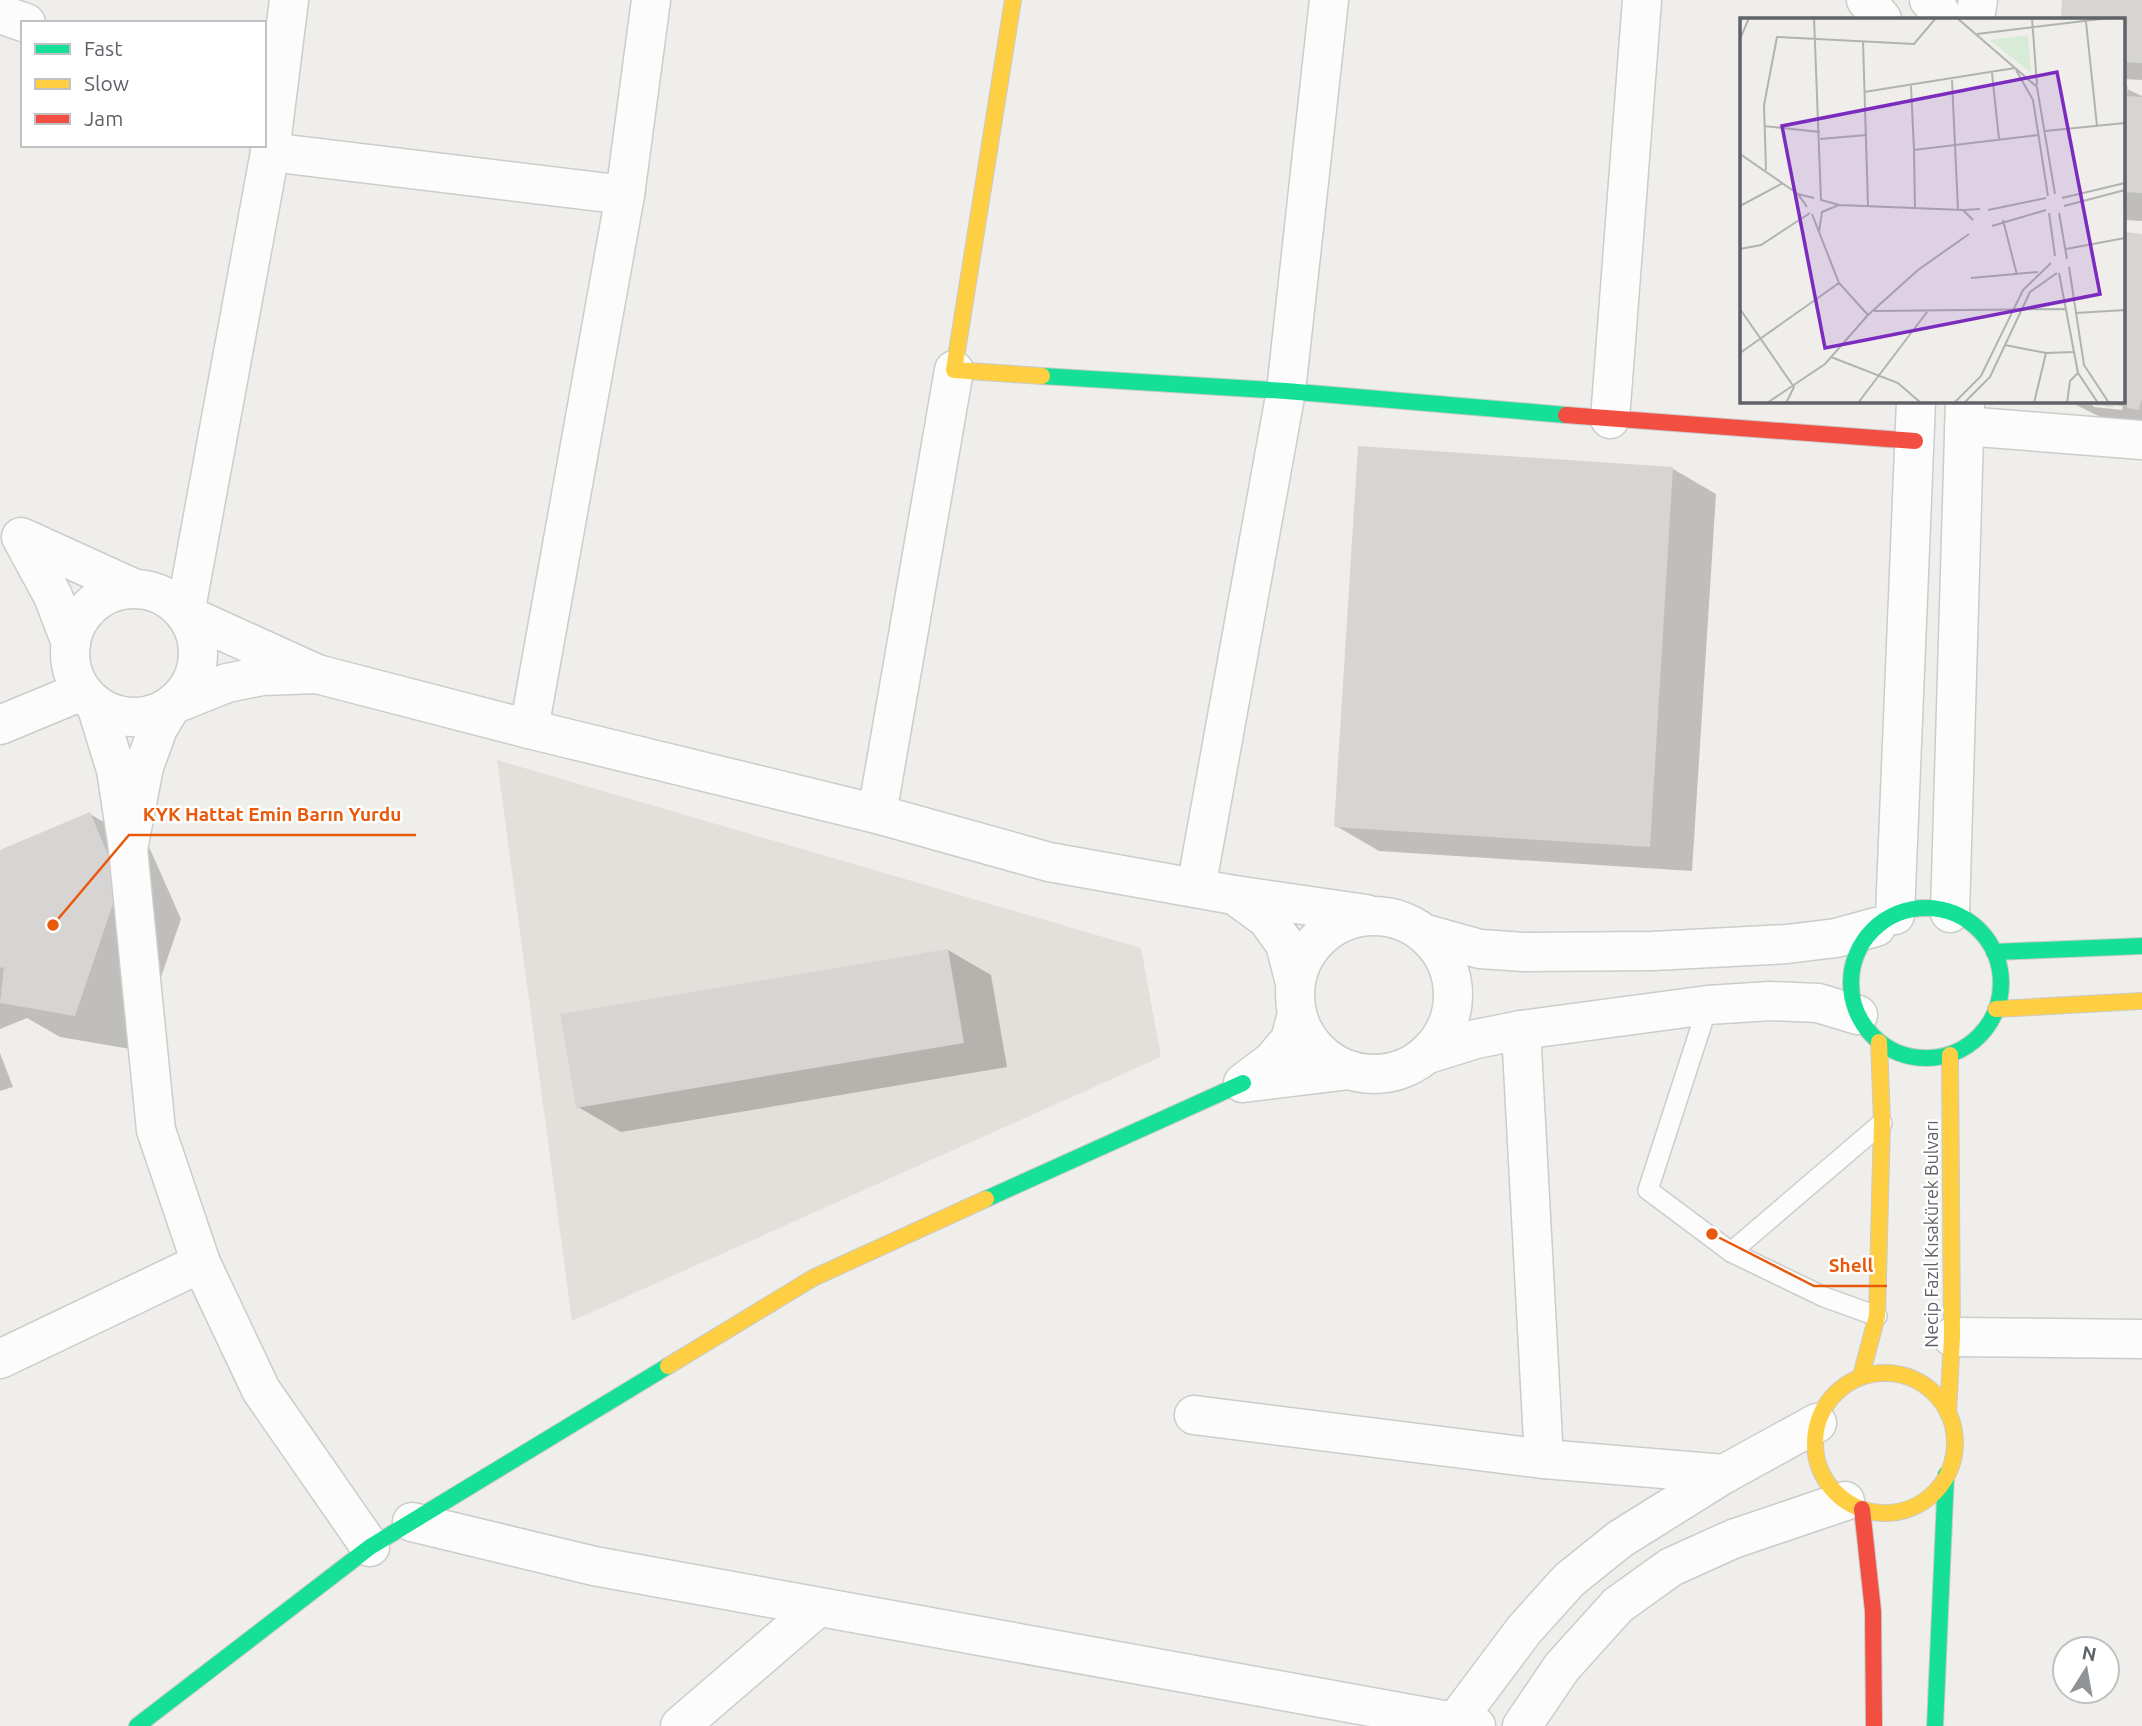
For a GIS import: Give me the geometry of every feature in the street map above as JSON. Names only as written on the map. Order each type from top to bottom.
[{"type":"street","points":[[185,614],[270,152],[270,100],[289,0]]},
{"type":"street","points":[[529,729],[625,195],[650,0]]},
{"type":"street","points":[[877,814],[954,370],[1013,0]]},
{"type":"street","points":[[1196,888],[1286,391],[1329,0]]},
{"type":"street","points":[[1610,419],[1642,0]]},
{"type":"street","points":[[1866,0],[1881,18]]},
{"type":"street","points":[[1929,0],[1943,18]]},
{"type":"street","points":[[1975,18],[1978,0]]},
{"type":"street","points":[[0,14],[21,21]]},
{"type":"street","points":[[270,152],[625,195]]},
{"type":"street","points":[[954,370],[1286,391],[1610,419],[1915,441]]},
{"type":"street","points":[[1861,1376],[1877,1316],[1882,1122],[1869,1029],[1854,1005],[1850,982],[1852,969],[1863,943],[1885,921],[1916,402]]},
{"type":"street","points":[[1950,913],[1964,413],[2142,440]]},
{"type":"street","points":[[10,526],[133,588],[153,591],[171,600],[185,614],[195,632],[198,652],[195,672],[187,690],[172,705],[158,728],[144,767],[128,849]]},
{"type":"street","points":[[10,526],[53,596],[71,643]]},
{"type":"street","points":[[133,588],[113,592],[95,601],[81,616],[72,633],[69,653],[73,673],[89,698],[116,770],[128,849],[156,1130],[201,1263],[261,1390],[370,1547]]},
{"type":"street","points":[[185,614],[317,674],[877,814],[1049,862],[1234,895],[1403,920],[1426,934],[1480,949],[1502,951],[1653,951],[1787,944],[1836,938],[1923,909],[1950,913],[1975,927],[1994,953],[2002,983],[1996,1009],[1981,1035],[1950,1055],[1925,1059],[1901,1054],[1869,1029],[1818,1003],[1770,1001],[1708,1005],[1521,1030],[1476,1039],[1428,1054]]},
{"type":"street","points":[[0,725],[89,698],[115,714],[134,717],[154,714],[227,683],[262,676],[317,674]]},
{"type":"street","points":[[1234,895],[1267,919],[1285,944],[1304,1032],[1316,1049],[1331,1062],[1349,1070],[1370,1074],[1391,1073],[1411,1066],[1428,1054],[1444,1033],[1453,1008],[1453,980],[1444,955],[1426,934]]},
{"type":"street","points":[[138,1726],[370,1547],[813,1278],[1243,1083],[1272,1061],[1290,1040],[1302,961],[1314,942],[1332,928],[1353,918],[1375,915]]},
{"type":"street","points":[[1994,953],[2142,946]]},
{"type":"street","points":[[1996,1009],[2142,1001]]},
{"type":"street","points":[[1521,1030],[1544,1460]]},
{"type":"street","name":"Necip Fazıl Kısakürek Bulvarı","points":[[1948,1413],[1952,1337],[1950,1055]]},
{"type":"street","points":[[1243,1083],[1349,1070]]},
{"type":"street","points":[[0,1359],[201,1263]]},
{"type":"street","points":[[1952,1337],[2142,1339]]},
{"type":"street","points":[[1522,1726],[1562,1667],[1618,1605],[1671,1567],[1733,1539],[1853,1505],[1887,1512],[1913,1507],[1928,1498],[1940,1485],[1951,1466],[1955,1444],[1952,1422],[1942,1402],[1926,1385],[1906,1376],[1883,1373],[1861,1376],[1830,1398],[1817,1423],[1815,1454],[1827,1483],[1853,1505],[1873,1611],[1874,1726]]},
{"type":"street","points":[[1194,1415],[1544,1460],[1724,1474]]},
{"type":"street","points":[[412,1522],[594,1566],[1461,1724],[1524,1630],[1569,1580],[1620,1539],[1724,1474],[1817,1423]]},
{"type":"street","points":[[1935,1726],[1946,1475]]},
{"type":"street","points":[[680,1726],[817,1608]]},
{"type":"lane","points":[[1708,1005],[1648,1190],[1731,1252],[1824,1297],[1877,1316]]},
{"type":"lane","points":[[1731,1252],[1882,1122]]},
{"type":"shaded area","points":[[497,760],[1141,948],[1161,1057],[572,1321]]},
{"type":"building","points":[[2062,0],[2142,0],[2142,63],[2124,62],[2124,18],[2061,18]]},
{"type":"building","points":[[2124,85],[2128,86],[2127,96],[2142,97],[2142,193],[2124,192]]},
{"type":"building","points":[[2126,232],[2142,234],[2142,399],[2139,410],[2127,408],[2127,399],[2124,398]]},
{"type":"building","points":[[2114,402],[2114,407],[2074,403]]},
{"type":"building","points":[[1358,446],[1673,467],[1650,847],[1334,827]]},
{"type":"building","points":[[90,812],[120,883],[75,1016],[0,1003],[4,967],[0,968],[0,850]]},
{"type":"building","points":[[948,949],[964,1043],[576,1108],[560,1014]]},
{"type":"traffic: fast","points":[[1042,376],[1286,391],[1566,415]]},
{"type":"traffic: fast","points":[[1926,908],[1955,914],[1979,930],[1995,954],[2001,983],[1995,1012],[1979,1036],[1955,1052],[1926,1058],[1897,1052],[1873,1036],[1857,1012],[1851,983],[1857,954],[1873,930],[1897,914],[1926,908]]},
{"type":"traffic: fast","points":[[1994,952],[2142,946]]},
{"type":"traffic: fast","points":[[986,1199],[1243,1083]]},
{"type":"traffic: fast","points":[[137,1726],[370,1547],[668,1366]]},
{"type":"traffic: fast","points":[[1935,1726],[1946,1475]]},
{"type":"traffic: slow","points":[[1013,0],[954,370],[1042,376]]},
{"type":"traffic: slow","points":[[1996,1009],[2142,1001]]},
{"type":"traffic: slow","points":[[1861,1376],[1877,1316],[1882,1122],[1879,1042]]},
{"type":"traffic: slow","points":[[1948,1413],[1952,1337],[1950,1055]]},
{"type":"traffic: slow","points":[[668,1366],[813,1278],[986,1199]]},
{"type":"traffic: slow","points":[[1885,1373],[1912,1378],[1934,1394],[1950,1416],[1955,1443],[1950,1470],[1934,1492],[1912,1508],[1885,1513],[1858,1508],[1836,1492],[1820,1470],[1815,1443],[1820,1416],[1836,1394],[1858,1378],[1885,1373]]},
{"type":"traffic: jam","points":[[1566,415],[1915,441]]},
{"type":"traffic: jam","points":[[1862,1509],[1873,1611],[1874,1726]]},
{"type":"place","name":"KYK Hattat Emin Barın Yurdu","points":[[53,925]]},
{"type":"place","name":"Shell","points":[[1712,1234]]}]
